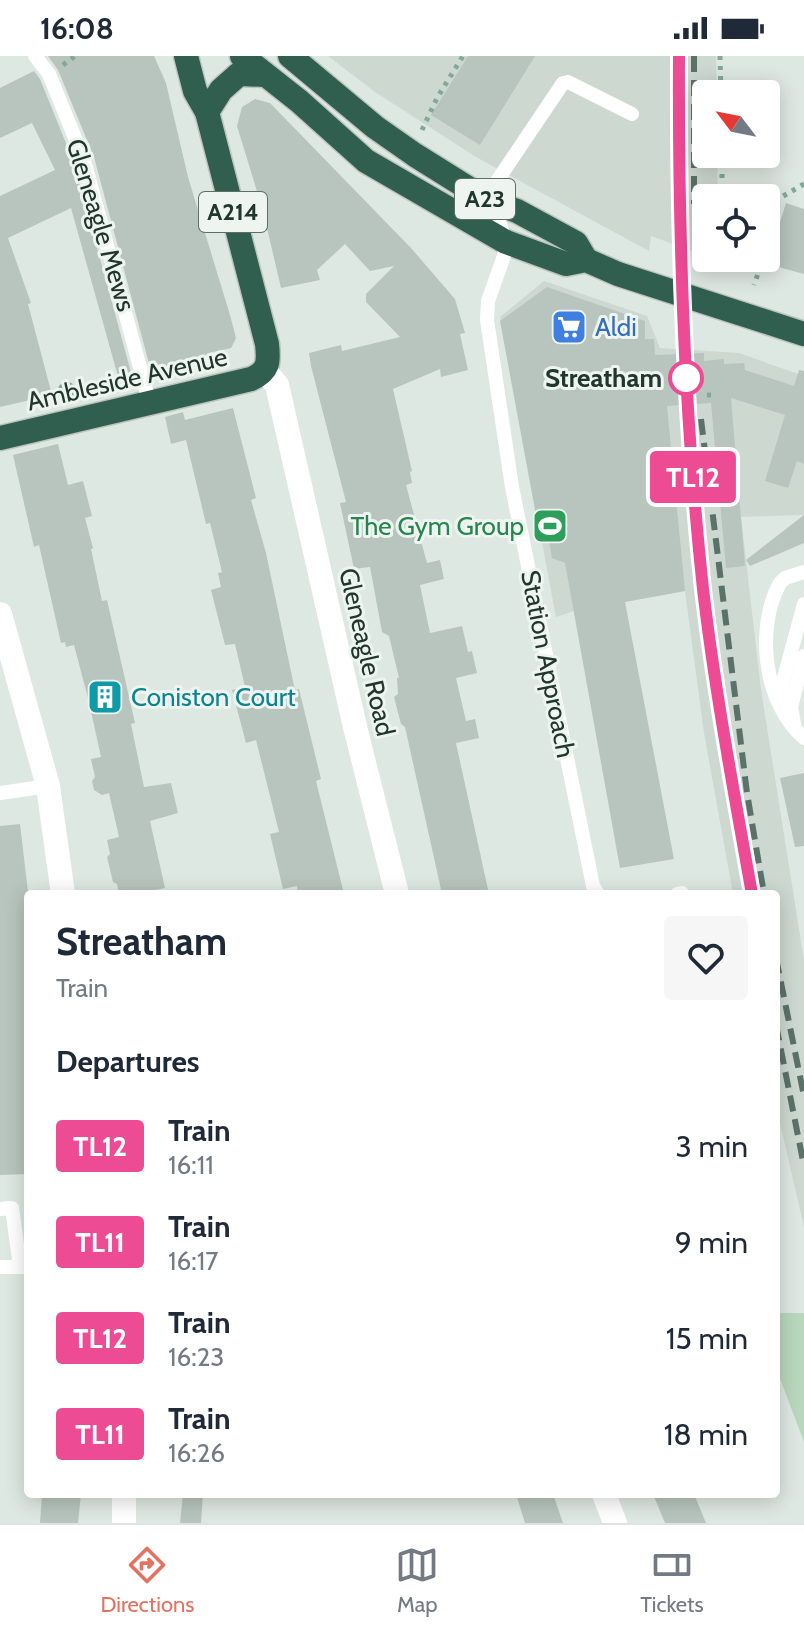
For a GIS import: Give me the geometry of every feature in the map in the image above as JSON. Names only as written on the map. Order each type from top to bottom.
[{"type":"highway","name":"Gleneagle Road","points":[[186,56],[195,91],[207,112],[267,344],[269,364],[265,371]]},
{"type":"highway","name":"A23","points":[[242,56],[299,101],[366,161],[506,242],[566,264],[586,260],[618,274],[804,334]]},
{"type":"highway","name":"A23","points":[[290,56],[375,127],[486,200],[517,211],[576,243],[586,260]]},
{"type":"highway","points":[[207,112],[221,90],[239,74],[265,75]]},
{"type":"highway","name":"Ambleside Avenue","points":[[0,438],[251,379],[265,371]]},
{"type":"street","name":"Gleneagle Road","points":[[265,371],[277,385],[356,731],[396,890]]},
{"type":"street","points":[[0,614],[48,786],[62,890]]},
{"type":"street","points":[[124,1498],[124,1523]]},
{"type":"street","points":[[606,1498],[615,1523]]},
{"type":"lane","name":"Gleneagle Mews","points":[[35,56],[49,74],[84,160],[149,401]]},
{"type":"lane","points":[[506,242],[486,200],[563,83],[568,82],[632,114]]},
{"type":"lane","name":"Station Approach","points":[[506,242],[488,301],[487,320],[512,487],[596,890]]},
{"type":"lane","points":[[802,736],[785,713],[772,684],[767,625],[780,583],[785,578],[804,572]]},
{"type":"lane","points":[[785,713],[780,695],[804,604]]},
{"type":"lane","points":[[802,736],[794,726],[791,707],[804,656]]},
{"type":"lane","points":[[0,793],[48,786]]},
{"type":"lane","points":[[0,1209],[12,1208],[24,1267],[0,1267]]},
{"type":"path","points":[[422,130],[463,56]]},
{"type":"path","points":[[720,56],[721,80]]},
{"type":"path","points":[[780,198],[804,184]]},
{"type":"path","points":[[754,285],[759,272]]},
{"type":"path","points":[[683,354],[685,322]]},
{"type":"shaded area","points":[[328,56],[716,56],[717,80],[692,80],[692,168],[717,168],[718,184],[692,184],[692,251],[651,236],[649,251],[476,157],[375,92]]},
{"type":"shaded area","points":[[544,281],[647,316],[660,348],[739,353],[804,376],[804,515],[741,517],[761,690],[804,960],[804,1227],[780,1123],[780,890],[732,890],[704,733],[685,591],[556,617],[500,317]]},
{"type":"green space","points":[[780,1313],[804,1313],[804,1442],[780,1379]]},
{"type":"building","points":[[48,56],[154,56],[166,83],[188,177],[230,315],[236,338],[231,348],[209,353],[211,358],[151,371],[94,157],[58,70]]},
{"type":"building","points":[[468,56],[535,56],[480,145],[431,115]]},
{"type":"building","points":[[34,71],[74,163],[132,376],[119,380],[71,208],[8,238],[31,303],[28,304],[52,395],[0,407],[0,196],[55,170],[32,123],[0,138],[0,88]]},
{"type":"building","points":[[255,99],[270,103],[411,248],[455,299],[465,333],[460,334],[468,370],[441,377],[440,369],[393,389],[412,471],[412,483],[406,485],[427,563],[440,560],[444,579],[420,585],[430,633],[462,626],[477,673],[456,678],[466,721],[475,719],[479,738],[456,743],[488,890],[441,890],[405,727],[401,724],[394,697],[398,694],[399,678],[389,636],[382,632],[370,567],[354,569],[340,503],[346,502],[309,353],[341,345],[342,351],[400,337],[366,302],[366,294],[394,266],[370,271],[345,244],[317,270],[320,280],[281,288],[263,211],[237,126],[242,107]]},
{"type":"building","points":[[786,203],[804,209],[804,274],[780,268],[780,222]]},
{"type":"building","points":[[547,287],[645,321],[645,339],[654,339],[655,355],[704,353],[704,361],[724,359],[724,364],[744,363],[745,370],[794,386],[799,370],[804,371],[804,464],[797,461],[788,488],[765,481],[785,415],[731,398],[745,566],[726,568],[711,403],[667,406],[685,591],[625,602],[674,859],[620,868],[565,563],[552,558],[546,524],[538,526],[500,321]]},
{"type":"building","points":[[233,408],[256,498],[251,500],[266,553],[294,686],[296,690],[299,689],[321,779],[316,781],[343,890],[298,890],[297,886],[283,889],[270,834],[279,832],[256,740],[246,743],[232,690],[245,687],[235,644],[225,645],[211,590],[221,587],[218,573],[222,572],[210,523],[206,524],[186,440],[171,444],[165,417],[183,412],[185,420]]},
{"type":"building","points":[[58,444],[68,485],[83,481],[92,516],[85,518],[91,549],[102,601],[107,600],[135,723],[131,724],[144,787],[171,783],[178,813],[150,821],[165,888],[118,890],[113,882],[107,857],[110,854],[107,840],[119,837],[109,793],[102,795],[94,790],[92,781],[95,777],[91,759],[101,757],[89,702],[74,645],[66,647],[65,642],[61,643],[39,545],[34,547],[13,455]]},
{"type":"building","points":[[804,515],[804,543],[750,566],[746,560]]},
{"type":"building","points":[[804,773],[804,846],[795,847],[780,778]]},
{"type":"building","points":[[20,824],[28,890],[24,890],[24,1174],[0,1175],[0,826]]},
{"type":"building","points":[[42,1498],[81,1498],[78,1523],[40,1523]]},
{"type":"building","points":[[183,1498],[203,1498],[201,1523],[180,1523]]},
{"type":"building","points":[[517,1498],[554,1498],[563,1523],[525,1523]]},
{"type":"building","points":[[655,1498],[696,1498],[706,1523],[665,1523]]},
{"type":"railway","points":[[679,56],[681,204]]},
{"type":"railway","points":[[694,56],[694,184]]},
{"type":"railway","points":[[688,419],[704,591],[751,890]]},
{"type":"railway","points":[[701,419],[747,793],[763,890]]},
{"type":"railway","points":[[780,978],[804,1096]]},
{"type":"railway","points":[[780,1045],[804,1166]]},
{"type":"train","name":"TL12","points":[[679,56],[688,419],[704,591],[751,890]]},
{"type":"place","name":"Aldi","points":[[569,327]]},
{"type":"place","name":"Streatham","points":[[686,378]]},
{"type":"place","name":"The Gym Group","points":[[550,526]]},
{"type":"place","name":"Coniston Court","points":[[105,697]]}]
